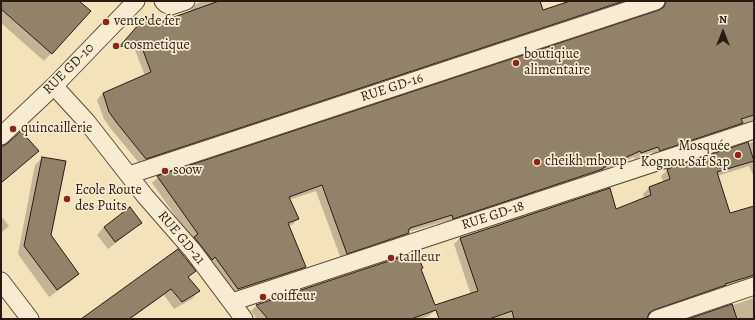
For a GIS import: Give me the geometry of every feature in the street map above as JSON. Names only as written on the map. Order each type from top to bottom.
[{"type":"street","name":"RUE GD-10","points":[[1,136],[54,86],[136,1]]},
{"type":"street","points":[[163,1],[172,6],[186,1]]},
{"type":"street","name":"RUE GD-16","points":[[129,175],[656,1]]},
{"type":"street","name":"RUE GD-21","points":[[54,86],[87,122],[193,252],[244,319]]},
{"type":"street","name":"RUE GD-18","points":[[232,302],[754,130]]},
{"type":"street","points":[[1,281],[30,319]]},
{"type":"street","points":[[657,319],[754,286]]},
{"type":"building","points":[[1,1],[79,1],[91,11],[52,54],[1,9]]},
{"type":"building","points":[[219,1],[540,1],[543,10],[570,1],[624,1],[146,159],[109,112],[103,93],[151,72],[140,42],[119,47],[146,16],[149,26]]},
{"type":"building","points":[[666,1],[754,1],[754,115],[741,119],[743,123],[660,151],[658,147],[641,153],[640,151],[603,169],[453,219],[452,215],[410,228],[408,230],[409,233],[347,254],[322,185],[289,197],[299,219],[288,223],[306,267],[238,289],[215,257],[212,260],[194,237],[198,234],[157,176],[659,10],[664,7]]},
{"type":"building","points":[[21,131],[39,151],[1,183],[1,147],[8,143]]},
{"type":"building","points":[[748,142],[754,161],[717,172],[730,213],[754,206],[754,275],[654,310],[649,313],[647,319],[514,319],[512,311],[489,319],[439,319],[436,310],[411,319],[268,319],[256,305],[416,252],[435,305],[478,291],[460,238],[610,188],[616,209],[651,195],[649,187],[670,179],[667,169]]},
{"type":"building","points":[[42,157],[66,161],[51,235],[79,274],[57,290],[24,246]]},
{"type":"building","points":[[130,207],[142,223],[115,242],[104,227]]},
{"type":"building","points":[[178,249],[196,271],[188,277],[200,291],[182,302],[171,289],[129,319],[81,319]]},
{"type":"building","points":[[732,304],[737,319],[688,319]]},
{"type":"place","name":"vente de fer","points":[[106,22]]},
{"type":"place","name":"cosmetique","points":[[116,46]]},
{"type":"place","name":"boutiqiue alimentaire","points":[[516,63]]},
{"type":"place","name":"quincaillerie","points":[[13,129]]},
{"type":"place","name":"Mosquée Kognou Saf Sap","points":[[738,155]]},
{"type":"place","name":"cheikh mboup","points":[[537,162]]},
{"type":"place","name":"soow","points":[[165,171]]},
{"type":"place","name":"Ecole Route des Puits","points":[[67,199]]},
{"type":"place","name":"tailleur","points":[[391,258]]},
{"type":"place","name":"coiffeur","points":[[263,297]]}]
